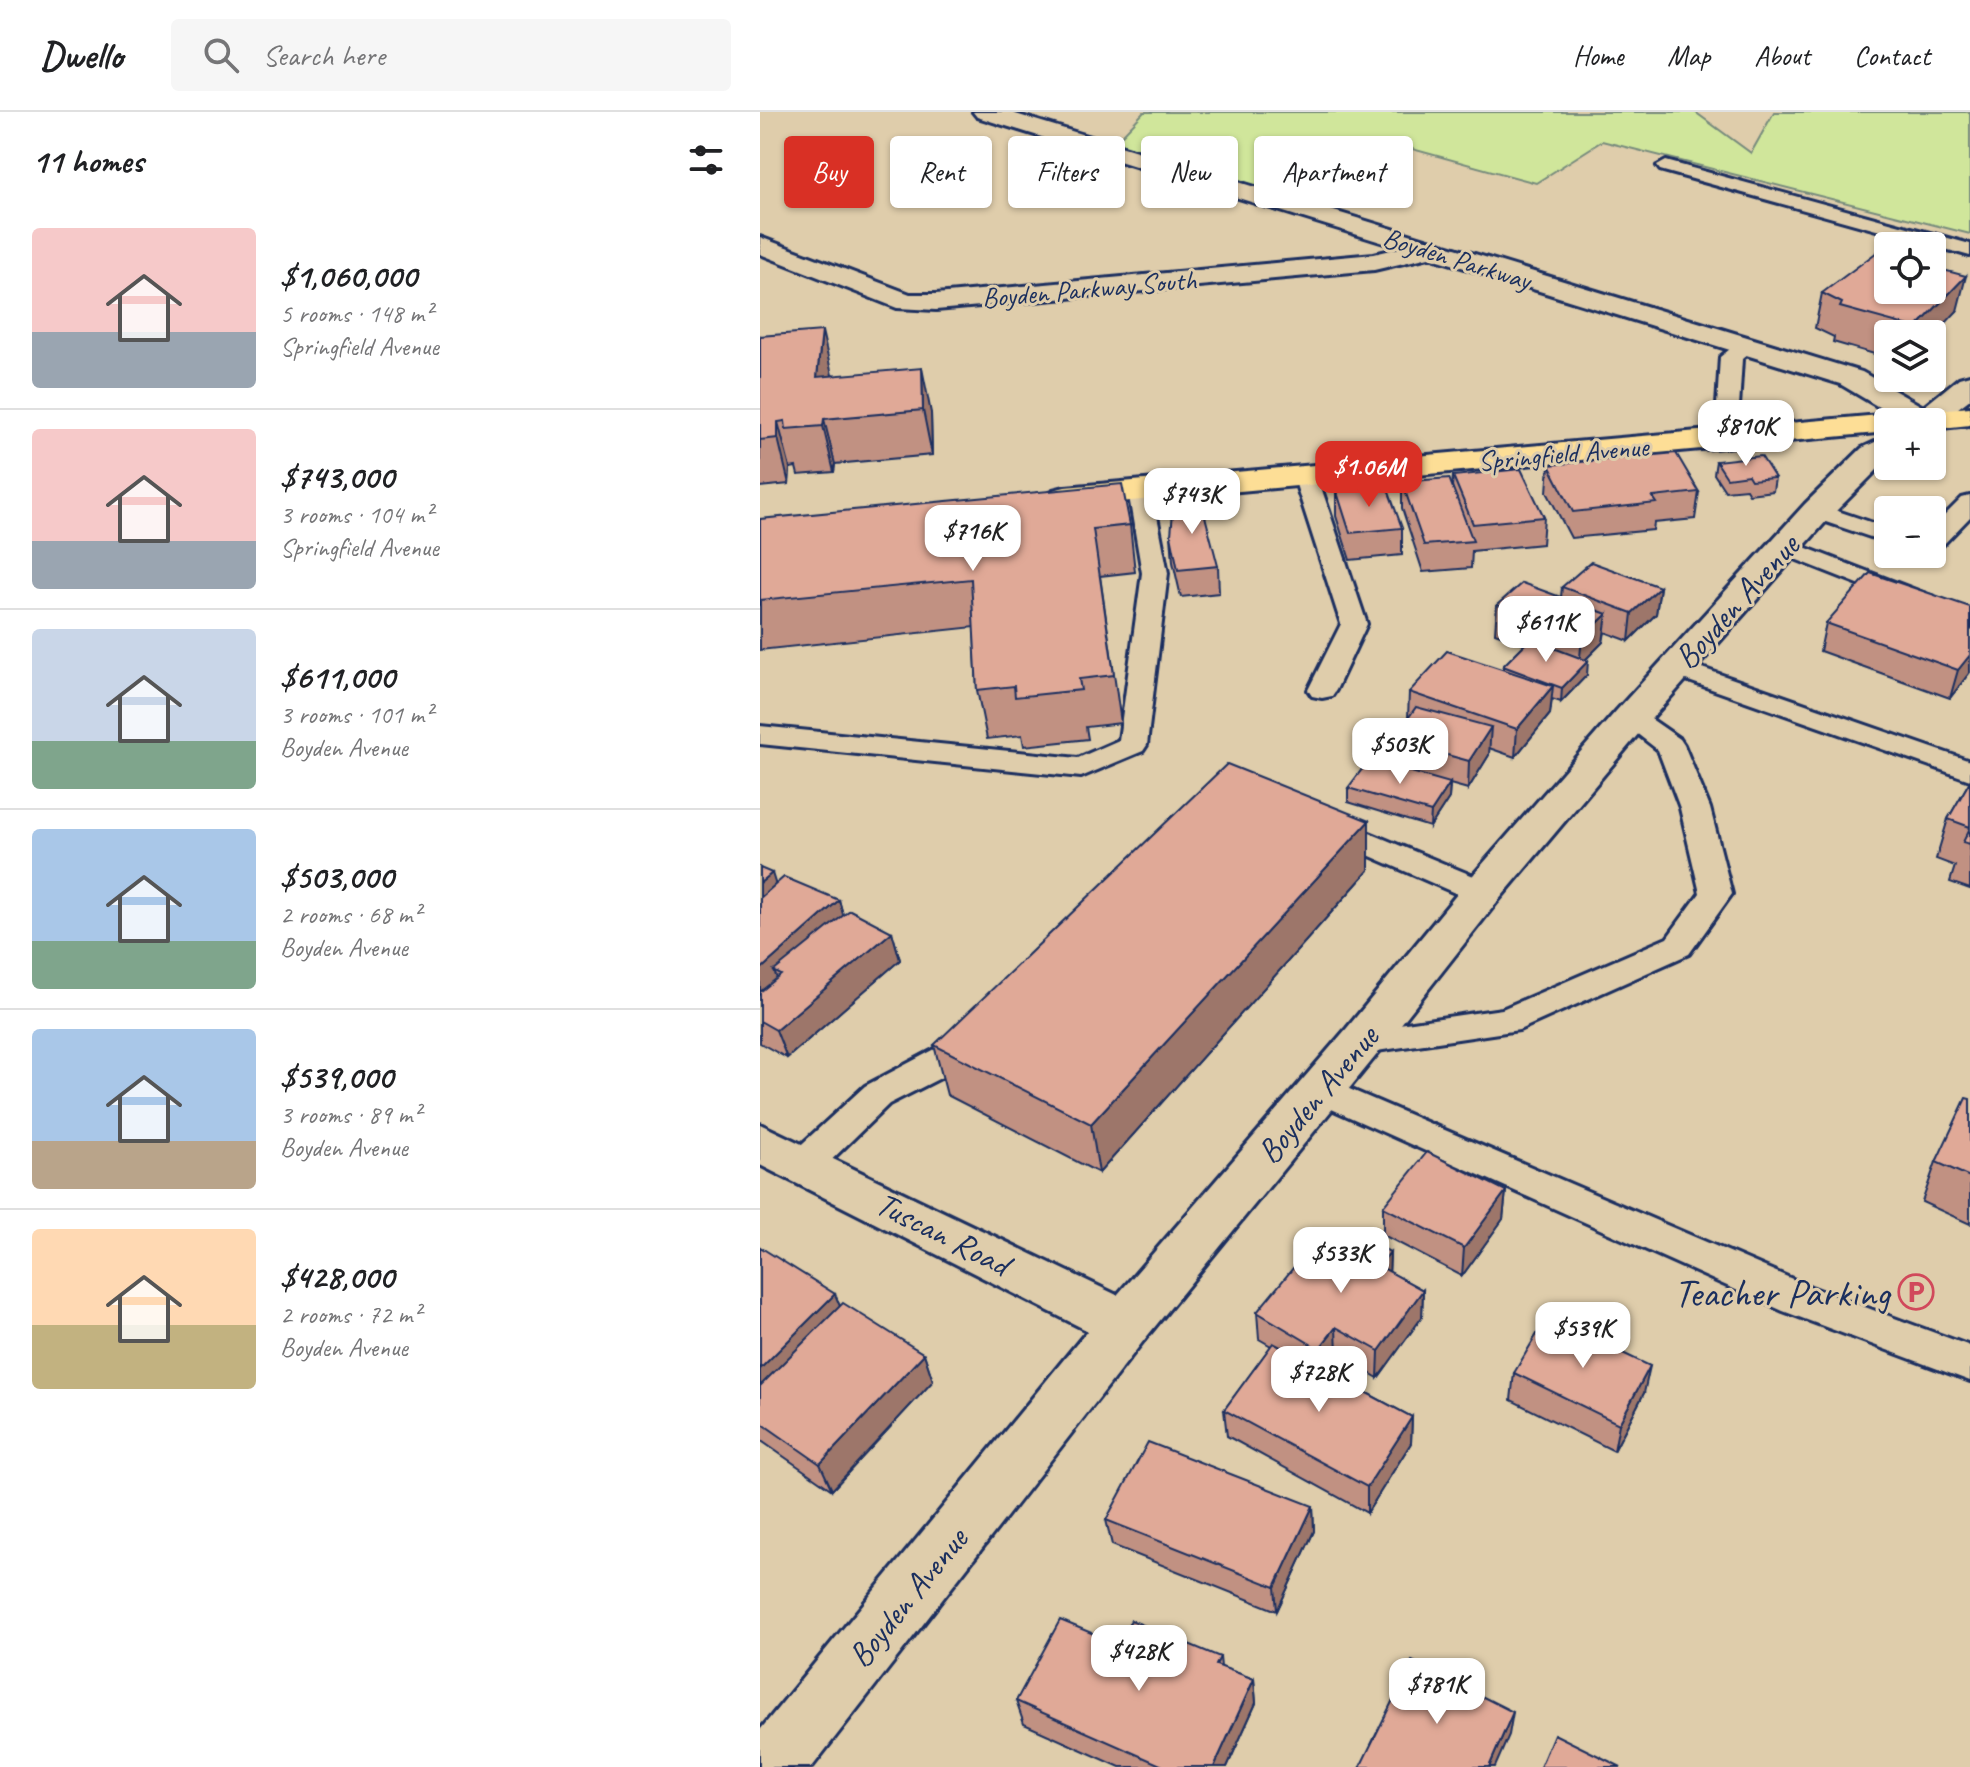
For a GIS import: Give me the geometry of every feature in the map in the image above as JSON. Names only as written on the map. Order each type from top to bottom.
[{"type":"main road","points":[[1946,418],[1970,416]]},
{"type":"main road","name":"Springfield Avenue","points":[[1032,500],[1874,424]]},
{"type":"street","name":"Boyden Parkway","points":[[985,112],[1851,378],[1896,408]]},
{"type":"street","name":"Boyden Parkway South","points":[[760,245],[907,302],[936,302],[1374,262],[1426,249]]},
{"type":"street","points":[[1935,408],[1970,384]]},
{"type":"street","name":"Boyden Avenue","points":[[793,1760],[1125,1324],[1363,1040],[1482,892],[1676,667],[1817,511],[1874,454]]},
{"type":"street","name":"Tuscan Road","points":[[782,1153],[1125,1324]]},
{"type":"lane","points":[[1666,166],[1970,250]]},
{"type":"lane","points":[[1726,438],[1731,357],[1746,346]]},
{"type":"lane","points":[[1305,475],[1354,624],[1322,690]]},
{"type":"lane","points":[[760,735],[1081,768],[1133,745],[1155,573],[1140,490]]},
{"type":"lane","points":[[1946,528],[1970,503]]},
{"type":"lane","points":[[1817,511],[1874,531]]},
{"type":"lane","points":[[1786,547],[1970,620]]},
{"type":"lane","points":[[1676,667],[1970,771]]},
{"type":"lane","points":[[1363,1040],[1507,1021],[1678,946],[1716,894],[1695,808],[1670,745],[1631,718]]},
{"type":"lane","points":[[1309,818],[1482,892]]},
{"type":"lane","points":[[782,1153],[920,1070],[963,1053],[996,1020]]},
{"type":"lane","points":[[1319,1089],[1797,1299],[1970,1364]]},
{"type":"green space","points":[[1144,112],[1695,112],[1751,153],[1774,112],[1970,112],[1970,234],[1602,141],[1536,183],[1413,149],[1413,136],[1254,136],[1254,195],[1238,190],[1238,136],[1141,136],[1141,160],[1125,155],[1125,136],[1121,136]]},
{"type":"building","points":[[1874,254],[1874,304],[1939,304],[1924,320],[1887,320],[1840,307],[1842,303],[1822,293]]},
{"type":"building","points":[[1946,271],[1966,276],[1946,297]]},
{"type":"building","points":[[822,331],[817,377],[922,368],[923,410],[824,419],[823,426],[786,429],[785,421],[778,422],[778,438],[760,440],[760,336]]},
{"type":"building","points":[[1676,453],[1699,492],[1653,497],[1657,503],[1573,512],[1549,465]]},
{"type":"building","points":[[1761,456],[1775,478],[1751,480],[1748,475],[1727,478],[1716,461]]},
{"type":"building","points":[[1521,469],[1544,517],[1473,524],[1453,476]]},
{"type":"building","points":[[1449,478],[1473,541],[1424,545],[1402,482]]},
{"type":"building","points":[[1122,484],[1130,525],[1093,529],[1114,675],[1079,679],[1081,690],[1015,697],[1014,686],[977,690],[971,579],[760,600],[760,519]]},
{"type":"building","points":[[1386,484],[1402,528],[1350,533],[1336,489]]},
{"type":"building","points":[[1200,497],[1218,566],[1178,570],[1171,535],[1174,500]]},
{"type":"building","points":[[1591,562],[1660,587],[1632,613],[1562,587]]},
{"type":"building","points":[[1870,573],[1970,607],[1970,655],[1958,670],[1826,623]]},
{"type":"building","points":[[1522,583],[1607,614],[1582,638],[1497,605]]},
{"type":"building","points":[[1530,639],[1588,661],[1562,688],[1503,666]]},
{"type":"building","points":[[1447,651],[1553,686],[1517,729],[1409,692]]},
{"type":"building","points":[[1416,707],[1491,727],[1469,761],[1393,740]]},
{"type":"building","points":[[1369,760],[1450,783],[1431,812],[1348,788]]},
{"type":"building","points":[[1227,764],[1369,821],[1091,1124],[934,1045]]},
{"type":"building","points":[[1970,781],[1970,827],[1948,819]]},
{"type":"building","points":[[1970,828],[1970,844],[1963,842]]},
{"type":"building","points":[[760,868],[772,873],[760,883]]},
{"type":"building","points":[[784,877],[839,900],[760,970],[760,898]]},
{"type":"building","points":[[850,910],[892,932],[776,1030],[760,1021],[760,992],[781,975],[774,971]]},
{"type":"building","points":[[1966,1098],[1970,1099],[1970,1177],[1936,1162]]},
{"type":"building","points":[[1427,1152],[1506,1191],[1464,1248],[1383,1207]]},
{"type":"building","points":[[1321,1234],[1352,1251],[1362,1237],[1390,1252],[1379,1266],[1423,1290],[1379,1351],[1336,1327],[1319,1349],[1257,1312]]},
{"type":"building","points":[[760,1247],[835,1294],[760,1369]]},
{"type":"building","points":[[843,1303],[924,1354],[820,1464],[760,1422],[760,1386]]},
{"type":"building","points":[[1547,1317],[1650,1366],[1619,1424],[1514,1373]]},
{"type":"building","points":[[1273,1343],[1412,1417],[1367,1487],[1224,1410]]},
{"type":"building","points":[[1148,1442],[1313,1506],[1275,1587],[1106,1520]]},
{"type":"building","points":[[1060,1620],[1118,1644],[1131,1620],[1220,1657],[1216,1665],[1254,1679],[1214,1767],[1165,1767],[1016,1701]]},
{"type":"building","points":[[1412,1661],[1513,1712],[1489,1767],[1360,1767]]},
{"type":"building","points":[[1554,1734],[1621,1767],[1540,1767]]},
{"type":"place","name":"Teacher Parking","points":[[1916,1292]]}]
